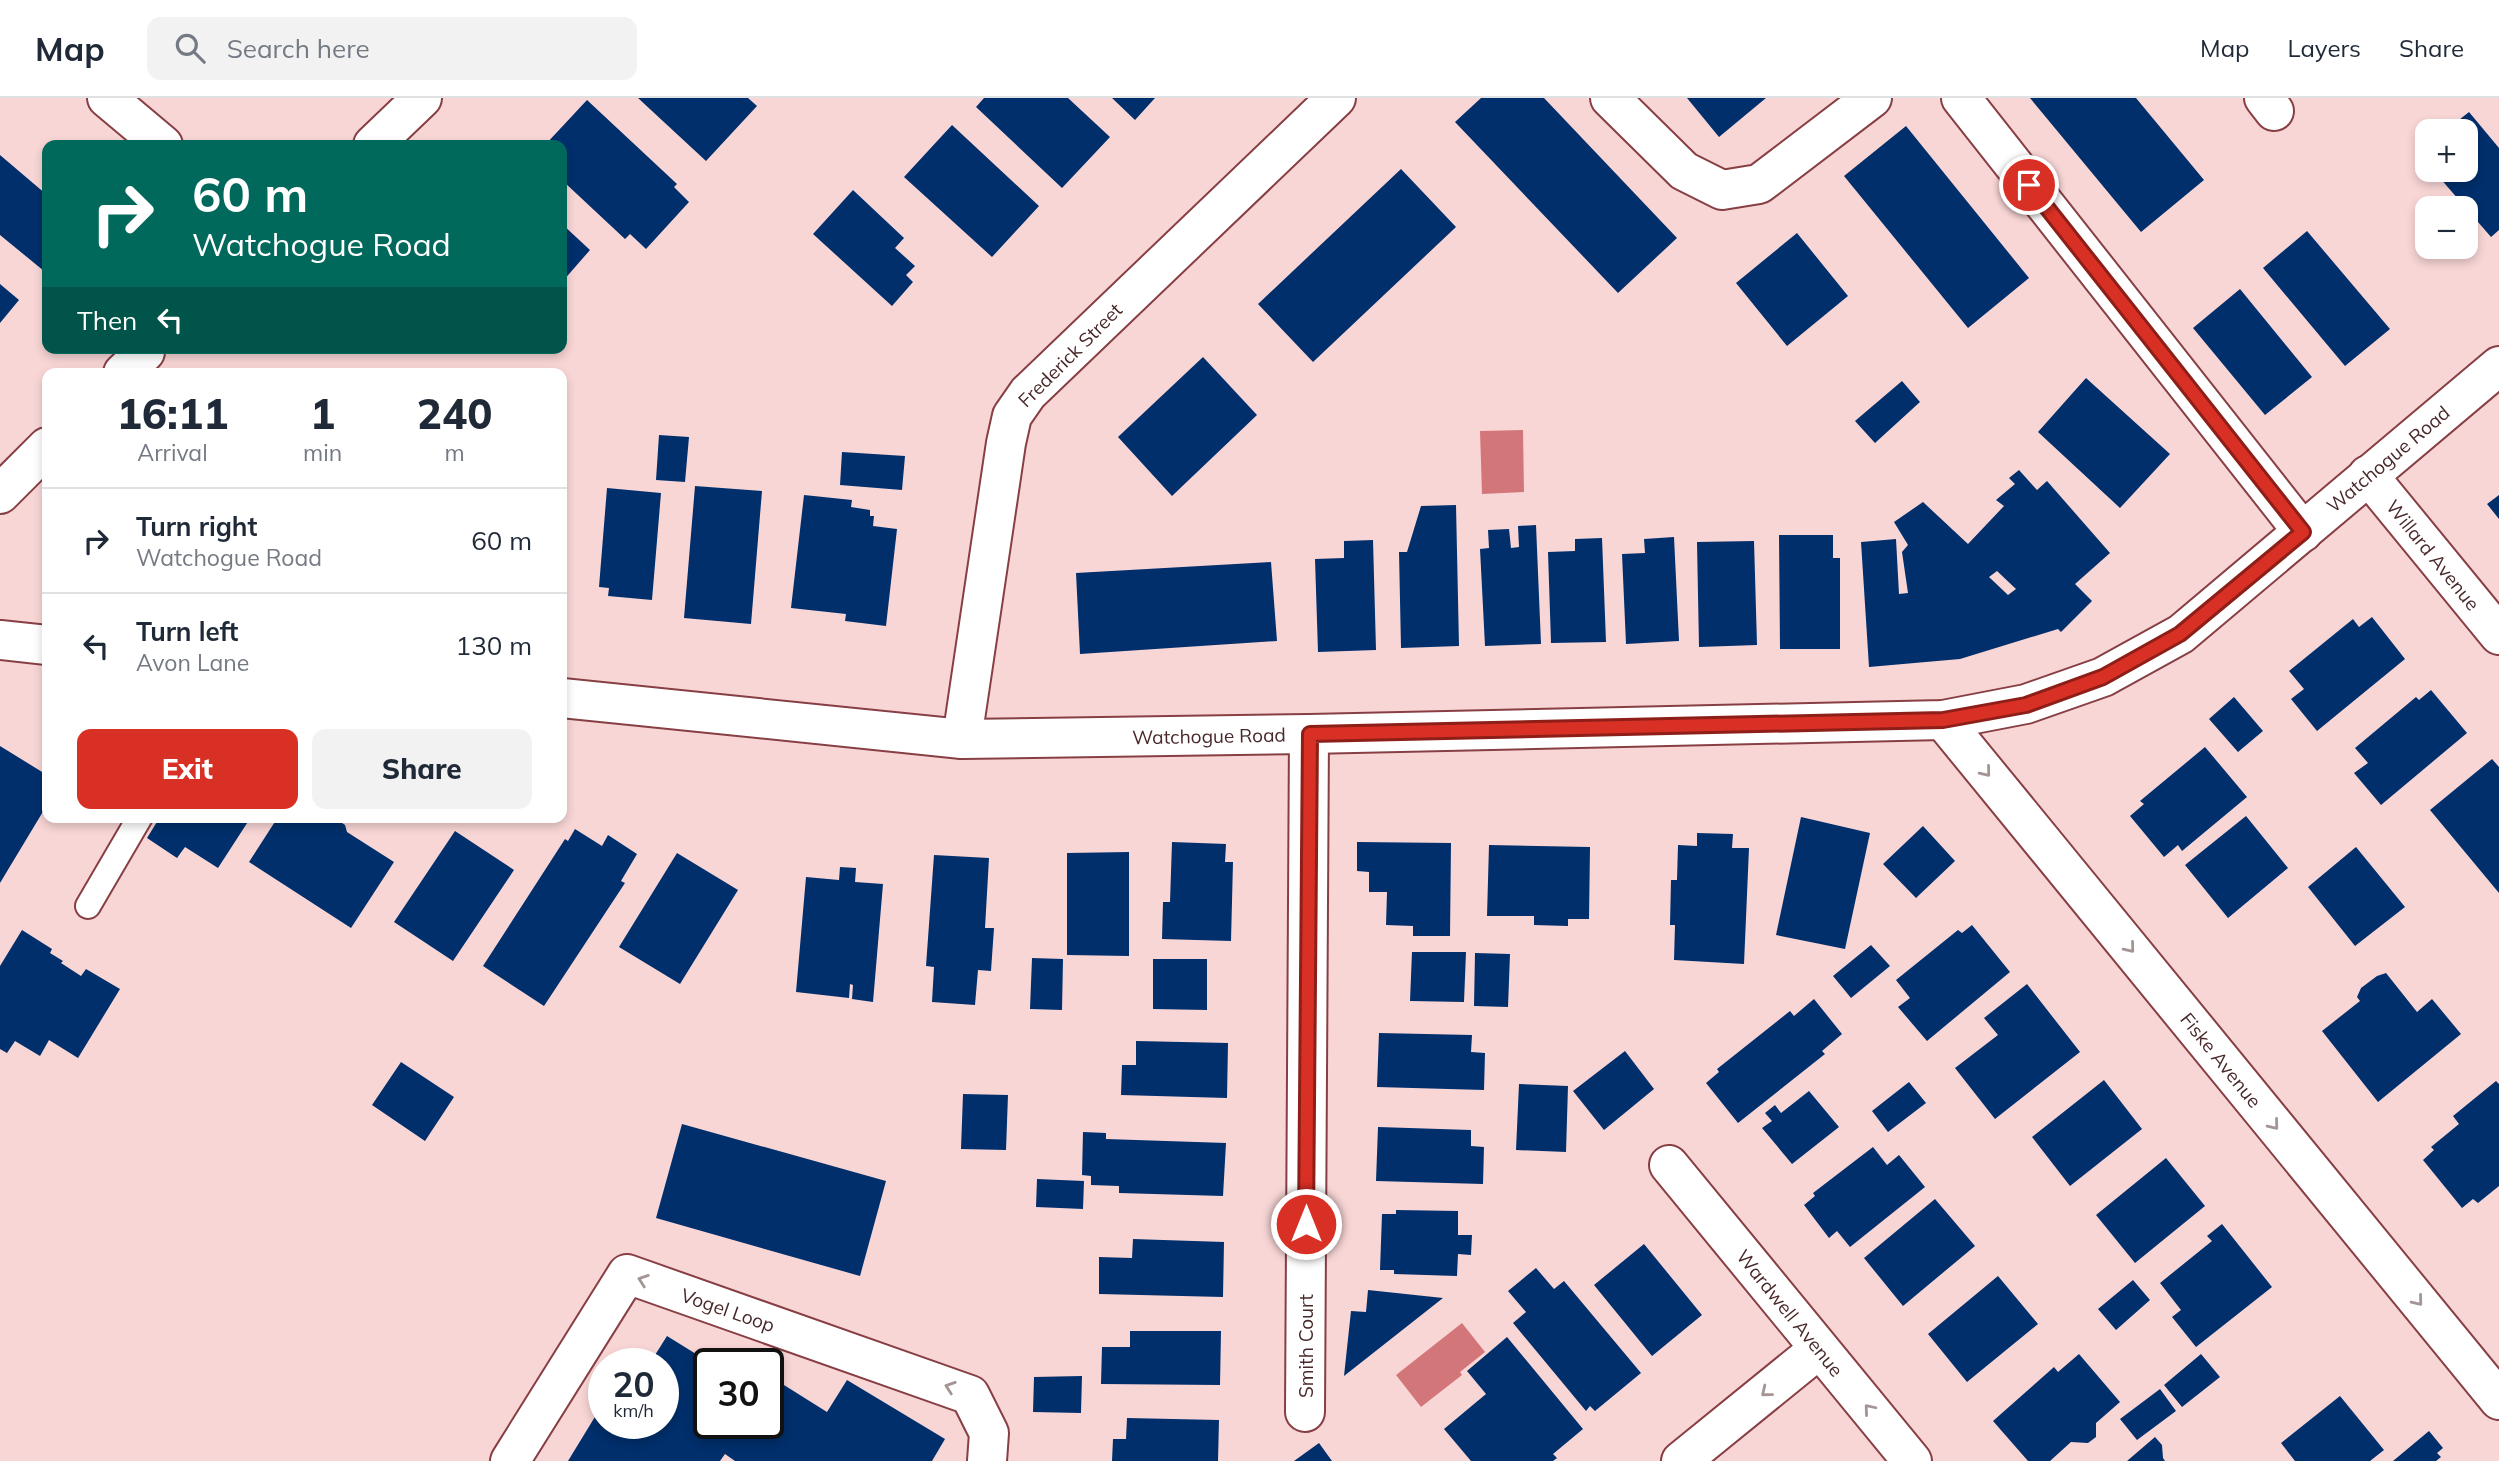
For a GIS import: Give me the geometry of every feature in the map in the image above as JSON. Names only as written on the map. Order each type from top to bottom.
[{"type":"street","points":[[107,98],[157,140]]},
{"type":"street","points":[[378,140],[422,98]]},
{"type":"street","name":"Frederick Street","points":[[962,739],[1012,416],[1028,393],[1335,98]]},
{"type":"street","points":[[1610,98],[1684,171],[1722,190],[1759,184],[1872,98]]},
{"type":"street","points":[[1961,98],[2303,532]]},
{"type":"street","name":"Watchogue Road","points":[[567,699],[962,739],[1943,720],[2026,705],[2103,677],[2180,634],[2499,366]]},
{"type":"street","points":[[0,494],[42,452]]},
{"type":"street","name":"Willard Avenue","points":[[2368,475],[2499,635]]},
{"type":"street","points":[[0,640],[42,644]]},
{"type":"street","name":"Fiske Avenue","points":[[1943,720],[2499,1400]]},
{"type":"street","name":"Smith Court","points":[[1305,1412],[1310,734]]},
{"type":"street","name":"Wardwell Avenue","points":[[1669,1164],[1912,1461]]},
{"type":"street","name":"Vogel Loop","points":[[510,1461],[627,1274],[970,1395],[989,1433],[987,1461]]},
{"type":"street","points":[[1681,1461],[1819,1349]]},
{"type":"lane","points":[[88,906],[136,823]]},
{"type":"shaded area","points":[[1523,430],[1524,492],[1482,494],[1480,431]]},
{"type":"shaded area","points":[[1462,1323],[1485,1352],[1460,1372],[1462,1375],[1421,1407],[1396,1375]]},
{"type":"building","points":[[638,98],[748,98],[757,106],[706,161]]},
{"type":"building","points":[[984,98],[1068,98],[1110,137],[1062,188],[976,107]]},
{"type":"building","points":[[1112,98],[1155,98],[1135,120]]},
{"type":"building","points":[[1481,98],[1544,98],[1677,238],[1618,293],[1455,122]]},
{"type":"building","points":[[1687,98],[1766,98],[1719,137]]},
{"type":"building","points":[[2030,98],[2136,98],[2204,180],[2141,232]]},
{"type":"building","points":[[587,100],[677,184],[674,187],[689,202],[646,249],[630,234],[625,239],[567,185],[567,140],[550,140]]},
{"type":"building","points":[[2469,112],[2475,119],[2460,119]]},
{"type":"building","points":[[2478,123],[2499,148],[2499,230],[2491,237],[2478,222],[2478,196],[2456,196],[2443,182],[2478,182]]},
{"type":"building","points":[[952,125],[1039,206],[992,257],[904,177]]},
{"type":"building","points":[[1906,126],[2029,278],[1968,328],[1844,176]]},
{"type":"building","points":[[0,155],[42,191],[42,269],[0,235]]},
{"type":"building","points":[[1401,169],[1456,227],[1313,362],[1258,304]]},
{"type":"building","points":[[853,190],[904,238],[895,248],[915,266],[906,275],[913,282],[892,306],[813,234]]},
{"type":"building","points":[[567,229],[590,250],[567,276]]},
{"type":"building","points":[[2307,231],[2390,329],[2345,366],[2263,268]]},
{"type":"building","points":[[1797,233],[1848,296],[1787,346],[1736,283]]},
{"type":"building","points":[[0,284],[19,300],[0,323]]},
{"type":"building","points":[[2240,289],[2312,377],[2265,415],[2193,328]]},
{"type":"building","points":[[1203,357],[1257,415],[1172,496],[1118,437]]},
{"type":"building","points":[[2086,378],[2170,454],[2120,508],[2038,432]]},
{"type":"building","points":[[1902,381],[1920,402],[1875,443],[1855,421]]},
{"type":"building","points":[[659,435],[689,437],[685,482],[656,480]]},
{"type":"building","points":[[842,452],[905,456],[902,490],[840,485]]},
{"type":"building","points":[[2019,470],[2037,490],[2047,481],[2110,553],[2075,584],[2092,601],[2061,632],[2058,629],[1960,659],[1869,667],[1861,542],[1896,539],[1899,594],[1908,593],[1902,552],[1908,545],[1894,522],[1923,502],[1968,544],[2004,506],[1996,500],[2015,484],[2009,478]],"holes":[[[1997,571],[2016,589],[2008,595],[1989,577]]]},
{"type":"building","points":[[695,486],[762,491],[751,624],[684,618]]},
{"type":"building","points":[[607,488],[661,493],[652,600],[608,596],[609,588],[599,587]]},
{"type":"building","points":[[804,495],[852,500],[851,507],[870,510],[870,516],[874,516],[873,526],[897,529],[886,626],[845,621],[846,614],[791,608]]},
{"type":"building","points":[[2499,495],[2499,519],[2487,504]]},
{"type":"building","points":[[1456,505],[1459,646],[1401,648],[1399,552],[1407,552],[1421,506]]},
{"type":"building","points":[[1536,525],[1541,644],[1485,646],[1480,549],[1489,548],[1488,530],[1509,529],[1511,548],[1519,547],[1518,526]]},
{"type":"building","points":[[1779,535],[1833,535],[1833,558],[1840,558],[1840,649],[1780,649]]},
{"type":"building","points":[[1674,537],[1679,641],[1626,644],[1622,554],[1645,553],[1644,539]]},
{"type":"building","points":[[1602,538],[1606,642],[1551,643],[1548,552],[1575,551],[1575,539]]},
{"type":"building","points":[[1373,540],[1376,650],[1318,652],[1315,559],[1344,558],[1344,541]]},
{"type":"building","points":[[1754,541],[1757,645],[1699,647],[1697,542]]},
{"type":"building","points":[[1271,562],[1277,641],[1080,654],[1076,573]]},
{"type":"building","points":[[2372,617],[2405,659],[2317,731],[2291,699],[2304,689],[2289,671],[2353,619],[2359,627]]},
{"type":"building","points":[[2431,690],[2467,733],[2381,805],[2354,773],[2368,763],[2355,748],[2416,697],[2419,700]]},
{"type":"building","points":[[2234,697],[2263,731],[2238,752],[2209,719]]},
{"type":"building","points":[[0,746],[42,772],[42,813],[0,883]]},
{"type":"building","points":[[2205,747],[2247,797],[2182,851],[2178,845],[2164,857],[2130,816],[2144,804],[2140,801]]},
{"type":"building","points":[[2492,759],[2499,767],[2499,893],[2430,810]]},
{"type":"building","points":[[2246,816],[2288,868],[2228,918],[2185,865]]},
{"type":"building","points":[[1801,817],[1870,833],[1845,949],[1776,935]]},
{"type":"building","points":[[156,823],[247,823],[218,868],[185,847],[177,858],[147,838]]},
{"type":"building","points":[[274,823],[342,823],[347,832],[394,862],[351,928],[249,862]]},
{"type":"building","points":[[1923,826],[1955,861],[1916,898],[1883,864]]},
{"type":"building","points":[[575,829],[602,846],[608,835],[637,854],[621,881],[625,883],[544,1006],[483,966],[565,839],[568,841]]},
{"type":"building","points":[[455,831],[514,870],[453,961],[394,922]]},
{"type":"building","points":[[1697,833],[1733,834],[1732,848],[1749,848],[1744,964],[1674,960],[1675,925],[1670,925],[1671,880],[1677,880],[1678,845],[1697,846]]},
{"type":"building","points":[[1172,842],[1226,844],[1225,862],[1233,862],[1231,941],[1162,939],[1163,902],[1170,902]]},
{"type":"building","points":[[1357,842],[1451,843],[1450,936],[1413,936],[1413,926],[1386,925],[1387,892],[1369,892],[1369,872],[1357,871]]},
{"type":"building","points":[[1489,845],[1590,847],[1589,919],[1568,919],[1568,926],[1534,925],[1534,916],[1487,916]]},
{"type":"building","points":[[2356,847],[2405,907],[2355,946],[2308,887]]},
{"type":"building","points":[[1129,852],[1129,956],[1067,955],[1067,853]]},
{"type":"building","points":[[677,853],[738,890],[680,984],[619,947]]},
{"type":"building","points":[[934,855],[989,858],[985,928],[994,928],[991,971],[978,970],[975,1005],[932,1002],[934,967],[926,966]]},
{"type":"building","points":[[840,867],[856,868],[855,882],[883,884],[873,1002],[852,999],[853,985],[850,984],[849,998],[796,992],[806,877],[839,880]]},
{"type":"building","points":[[1972,925],[2010,972],[1927,1041],[1898,1007],[1910,998],[1896,980],[1958,930],[1962,933]]},
{"type":"building","points":[[22,930],[52,949],[50,953],[81,976],[86,969],[120,989],[78,1058],[49,1040],[40,1056],[15,1041],[7,1053],[0,1049],[0,966]]},
{"type":"building","points":[[1871,945],[1890,966],[1851,998],[1833,976]]},
{"type":"building","points":[[1412,952],[1466,952],[1464,1002],[1410,1001]]},
{"type":"building","points":[[1475,953],[1510,954],[1508,1007],[1474,1006]]},
{"type":"building","points":[[1032,958],[1063,959],[1062,1010],[1030,1009]]},
{"type":"building","points":[[1153,959],[1207,959],[1207,1010],[1153,1009]]},
{"type":"building","points":[[2386,973],[2417,1012],[2432,999],[2461,1034],[2378,1102],[2322,1031],[2360,1001],[2357,997],[2361,988]]},
{"type":"building","points":[[2027,984],[2080,1052],[1995,1119],[1955,1068],[1998,1035],[1984,1018]]},
{"type":"building","points":[[1814,999],[1842,1034],[1822,1051],[1825,1054],[1738,1123],[1706,1083],[1719,1072],[1717,1069],[1790,1011],[1794,1016]]},
{"type":"building","points":[[1379,1033],[1472,1035],[1471,1052],[1485,1053],[1484,1090],[1377,1087]]},
{"type":"building","points":[[1136,1041],[1228,1043],[1227,1098],[1121,1095],[1122,1065],[1136,1065]]},
{"type":"building","points":[[1625,1051],[1654,1089],[1604,1130],[1573,1091]]},
{"type":"building","points":[[401,1062],[454,1097],[425,1141],[372,1105]]},
{"type":"building","points":[[2104,1080],[2142,1129],[2070,1186],[2032,1137]]},
{"type":"building","points":[[2496,1081],[2499,1084],[2499,1186],[2478,1203],[2473,1199],[2462,1208],[2423,1160],[2434,1150],[2431,1147],[2459,1124],[2453,1116]]},
{"type":"building","points":[[1909,1082],[1926,1103],[1888,1132],[1872,1111]]},
{"type":"building","points":[[1519,1084],[1568,1086],[1566,1152],[1516,1150]]},
{"type":"building","points":[[1809,1091],[1839,1127],[1792,1164],[1762,1128],[1772,1121],[1765,1113],[1775,1105],[1781,1113]]},
{"type":"building","points":[[963,1094],[1008,1095],[1006,1150],[961,1149]]},
{"type":"building","points":[[682,1124],[886,1181],[860,1276],[656,1218]]},
{"type":"building","points":[[1378,1127],[1471,1130],[1471,1146],[1484,1147],[1483,1184],[1376,1181]]},
{"type":"building","points":[[1083,1132],[1106,1133],[1106,1139],[1226,1143],[1223,1196],[1119,1193],[1119,1186],[1091,1185],[1091,1176],[1082,1175]]},
{"type":"building","points":[[1873,1147],[1887,1165],[1899,1155],[1925,1187],[1850,1247],[1837,1231],[1829,1238],[1804,1205],[1815,1196],[1813,1193]]},
{"type":"building","points":[[2166,1158],[2205,1206],[2135,1263],[2096,1215]]},
{"type":"building","points":[[1037,1179],[1084,1181],[1083,1209],[1036,1207]]},
{"type":"building","points":[[1935,1199],[1975,1246],[1903,1306],[1864,1258]]},
{"type":"building","points":[[1396,1210],[1458,1211],[1458,1235],[1472,1235],[1471,1255],[1458,1254],[1457,1276],[1394,1274],[1394,1270],[1380,1270],[1382,1214],[1396,1214]]},
{"type":"building","points":[[2222,1224],[2272,1287],[2196,1347],[2172,1317],[2181,1310],[2160,1283],[2212,1241],[2207,1236]]},
{"type":"building","points":[[1133,1239],[1224,1242],[1223,1297],[1099,1294],[1099,1257],[1132,1258]]},
{"type":"building","points":[[1644,1244],[1702,1315],[1652,1356],[1594,1285]]},
{"type":"building","points":[[1536,1268],[1554,1289],[1564,1281],[1641,1373],[1595,1411],[1590,1406],[1586,1411],[1513,1323],[1526,1312],[1508,1291]]},
{"type":"building","points":[[1998,1276],[2038,1324],[1967,1382],[1928,1334]]},
{"type":"building","points":[[2133,1280],[2150,1300],[2116,1330],[2098,1309]]},
{"type":"building","points":[[1368,1290],[1443,1298],[1344,1376],[1351,1311],[1366,1312]]},
{"type":"building","points":[[1130,1331],[1221,1331],[1220,1385],[1101,1384],[1102,1347],[1130,1347]]},
{"type":"building","points":[[667,1336],[693,1352],[693,1439],[784,1439],[784,1385],[827,1412],[847,1380],[945,1439],[932,1461],[735,1461],[725,1454],[720,1461],[568,1461],[588,1428],[588,1439],[679,1439],[679,1348],[659,1348]]},
{"type":"building","points":[[1507,1337],[1583,1429],[1553,1454],[1557,1458],[1553,1461],[1471,1461],[1444,1429],[1486,1394],[1467,1371]]},
{"type":"building","points":[[2079,1354],[2120,1402],[2096,1423],[2096,1437],[2088,1443],[2071,1442],[2050,1461],[2028,1461],[1993,1421],[2054,1367],[2058,1372]]},
{"type":"building","points":[[2201,1354],[2220,1377],[2182,1407],[2164,1385]]},
{"type":"building","points":[[1082,1376],[1081,1413],[1033,1412],[1034,1377]]},
{"type":"building","points":[[2160,1389],[2176,1411],[2137,1440],[2120,1419]]},
{"type":"building","points":[[2340,1396],[2384,1450],[2370,1461],[2295,1461],[2281,1443]]},
{"type":"building","points":[[1127,1418],[1219,1420],[1218,1461],[1112,1461],[1113,1439],[1126,1439]]},
{"type":"building","points":[[2429,1431],[2443,1448],[2437,1453],[2441,1457],[2436,1461],[2393,1461]]},
{"type":"building","points":[[2155,1437],[2162,1445],[2165,1461],[2127,1461]]},
{"type":"building","points":[[1319,1443],[1332,1461],[1294,1461]]},
{"type":"route","points":[[1306,1224],[1310,734],[1943,720],[2026,705],[2103,677],[2180,634],[2303,532],[2029,185]]}]
